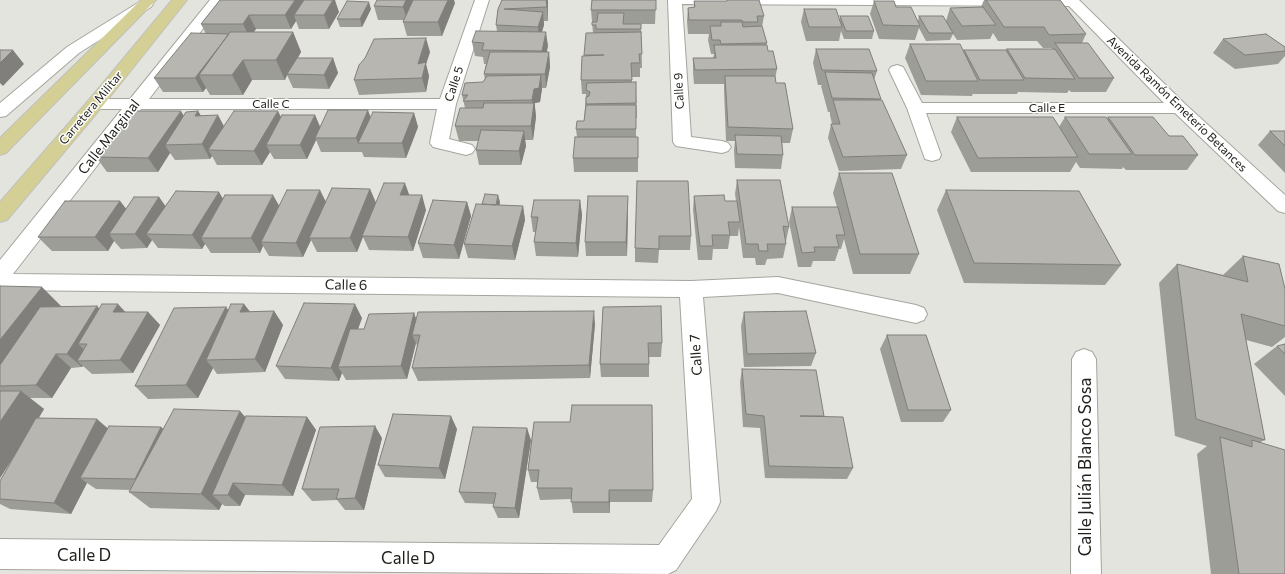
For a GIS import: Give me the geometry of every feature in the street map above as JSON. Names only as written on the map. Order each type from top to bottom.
[{"type":"main road","name":"Carretera Militar","points":[[0,215],[95,104],[180,0]]},
{"type":"main road","points":[[0,149],[148,2]]},
{"type":"street","name":"Calle Marginal","points":[[0,275],[218,0]]},
{"type":"street","name":"Calle 5","points":[[466,149],[439,143],[447,104],[482,0]]},
{"type":"street","points":[[675,0],[1072,1]]},
{"type":"street","name":"Calle 9","points":[[675,0],[682,142],[722,148]]},
{"type":"street","name":"Avenida Ramón Emeterio Betances","points":[[1072,1],[1179,108],[1285,206]]},
{"type":"street","points":[[2,108],[73,50],[148,2]]},
{"type":"street","points":[[897,70],[916,108],[932,155]]},
{"type":"street","name":"Calle C","points":[[95,104],[447,104]]},
{"type":"street","name":"Calle E","points":[[916,108],[1179,108]]},
{"type":"street","name":"Calle 6","points":[[0,282],[691,289],[778,285],[916,314]]},
{"type":"street","name":"Calle 7","points":[[691,289],[700,421]]},
{"type":"street","name":"Calle Julián Blanco Sosa","points":[[1084,359],[1086,574]]},
{"type":"street","name":"Calle D","points":[[0,554],[666,560],[706,502],[700,421]]},
{"type":"building","points":[[220,0],[295,0],[285,15],[249,15],[243,24],[201,24]]},
{"type":"building","points":[[304,0],[333,0],[324,15],[294,15]]},
{"type":"building","points":[[377,0],[406,0],[403,7],[374,6]]},
{"type":"building","points":[[413,0],[448,0],[438,22],[403,22]]},
{"type":"building","points":[[502,0],[546,0],[547,7],[504,9],[543,12],[538,27],[496,25],[498,9]]},
{"type":"building","points":[[592,0],[656,0],[656,10],[591,10]]},
{"type":"building","points":[[759,0],[764,16],[757,16],[758,22],[744,22],[741,20],[689,20],[688,8],[695,7],[694,1]]},
{"type":"building","points":[[986,0],[1060,0],[1086,34],[1049,35],[1044,27],[1004,27]]},
{"type":"building","points":[[347,1],[369,2],[360,19],[337,19]]},
{"type":"building","points":[[874,1],[894,1],[896,7],[911,7],[920,26],[883,25]]},
{"type":"building","points":[[983,7],[996,25],[962,26],[950,8]]},
{"type":"building","points":[[804,9],[836,9],[842,27],[809,27]]},
{"type":"building","points":[[598,13],[624,13],[623,24],[641,24],[641,29],[596,29],[596,25],[592,25],[592,22],[597,22]]},
{"type":"building","points":[[840,16],[868,16],[874,31],[846,31]]},
{"type":"building","points":[[919,16],[943,16],[953,33],[929,33]]},
{"type":"building","points":[[721,22],[742,22],[743,27],[762,26],[767,43],[721,44],[720,40],[712,40],[710,26],[721,26]]},
{"type":"building","points":[[476,31],[546,32],[542,51],[482,50],[484,43],[472,42]]},
{"type":"building","points":[[230,32],[293,32],[276,60],[243,60],[232,75],[199,75]]},
{"type":"building","points":[[641,32],[642,54],[639,54],[640,63],[631,63],[632,80],[581,80],[582,56],[604,55],[584,55],[586,33]]},
{"type":"building","points":[[191,33],[229,34],[195,78],[154,78]]},
{"type":"building","points":[[1266,34],[1285,47],[1285,51],[1245,55],[1223,39]]},
{"type":"building","points":[[426,38],[418,64],[426,62],[422,78],[354,80],[359,65],[365,58],[374,39]]},
{"type":"building","points":[[1055,43],[1088,43],[1114,78],[1079,78]]},
{"type":"building","points":[[910,44],[960,44],[978,81],[926,81]]},
{"type":"building","points":[[714,45],[767,45],[768,51],[773,51],[777,69],[695,70],[693,58],[716,58]]},
{"type":"building","points":[[816,49],[869,49],[877,71],[822,70]]},
{"type":"building","points":[[1007,49],[1055,49],[1075,79],[1025,78]]},
{"type":"building","points":[[0,50],[13,50],[0,63]]},
{"type":"building","points":[[964,50],[1006,50],[1024,80],[980,80]]},
{"type":"building","points":[[490,52],[549,52],[545,74],[484,74]]},
{"type":"building","points":[[297,58],[333,58],[324,75],[287,74]]},
{"type":"building","points":[[825,72],[872,73],[881,99],[832,98]]},
{"type":"building","points":[[541,75],[539,88],[534,89],[532,100],[463,101],[468,95],[462,95],[465,83],[483,82],[487,76]]},
{"type":"building","points":[[725,76],[775,76],[776,83],[785,83],[793,129],[728,127]]},
{"type":"building","points":[[636,82],[636,103],[586,104],[586,97],[589,96],[590,92],[586,90],[587,83]]},
{"type":"building","points":[[833,100],[882,100],[907,155],[843,157],[831,124],[840,124]]},
{"type":"building","points":[[484,103],[534,103],[531,126],[455,126],[460,108],[483,108]]},
{"type":"building","points":[[586,105],[636,105],[636,129],[576,129],[577,121],[584,121]]},
{"type":"building","points":[[328,110],[368,110],[356,138],[315,138]]},
{"type":"building","points":[[133,111],[181,111],[148,158],[96,157]]},
{"type":"building","points":[[198,111],[195,116],[218,115],[202,144],[165,145],[186,112]]},
{"type":"building","points":[[234,111],[278,111],[254,151],[208,150]]},
{"type":"building","points":[[373,112],[414,113],[402,143],[358,143]]},
{"type":"building","points":[[282,115],[315,115],[300,145],[266,145]]},
{"type":"building","points":[[957,117],[1053,117],[1078,157],[978,158]]},
{"type":"building","points":[[1065,117],[1106,117],[1132,154],[1089,154]]},
{"type":"building","points":[[1108,117],[1153,117],[1169,136],[1183,136],[1198,155],[1135,155]]},
{"type":"building","points":[[481,130],[524,131],[519,151],[476,150]]},
{"type":"building","points":[[1270,131],[1285,131],[1285,146]]},
{"type":"building","points":[[735,135],[781,136],[783,155],[737,154]]},
{"type":"building","points":[[575,137],[638,137],[638,158],[573,158]]},
{"type":"building","points":[[839,173],[892,173],[919,254],[860,254]]},
{"type":"building","points":[[737,180],[780,180],[789,227],[783,226],[786,244],[767,244],[768,251],[759,251],[758,244],[746,244]]},
{"type":"building","points":[[637,181],[688,181],[691,236],[659,236],[659,249],[635,248]]},
{"type":"building","points":[[384,183],[405,183],[400,195],[422,195],[408,237],[362,236]]},
{"type":"building","points":[[332,188],[370,189],[350,238],[309,238]]},
{"type":"building","points":[[287,190],[320,190],[296,243],[261,242]]},
{"type":"building","points":[[946,190],[1079,191],[1121,265],[974,263]]},
{"type":"building","points":[[176,191],[219,192],[192,235],[146,234]]},
{"type":"building","points":[[485,194],[498,195],[496,205],[482,204]]},
{"type":"building","points":[[225,195],[273,195],[251,238],[201,238]]},
{"type":"building","points":[[724,195],[725,201],[737,201],[740,222],[728,222],[730,235],[712,235],[713,246],[700,246],[694,196]]},
{"type":"building","points":[[588,196],[628,196],[626,242],[585,242]]},
{"type":"building","points":[[134,197],[159,197],[135,234],[109,234]]},
{"type":"building","points":[[433,200],[467,202],[454,245],[418,243]]},
{"type":"building","points":[[534,200],[580,200],[576,243],[534,242],[538,217],[531,217]]},
{"type":"building","points":[[65,201],[120,201],[95,237],[38,237]]},
{"type":"building","points":[[476,204],[523,206],[512,246],[464,244]]},
{"type":"building","points":[[792,207],[838,207],[845,235],[836,235],[839,247],[814,247],[815,252],[802,253]]},
{"type":"building","points":[[1243,256],[1279,264],[1285,289],[1285,326],[1241,314],[1265,440],[1196,419],[1177,264],[1248,282]]},
{"type":"building","points":[[0,286],[42,287],[0,340]]},
{"type":"building","points":[[304,303],[355,304],[331,368],[276,366]]},
{"type":"building","points":[[102,304],[118,304],[113,312],[148,312],[120,360],[77,361],[87,344],[78,344]]},
{"type":"building","points":[[231,304],[244,304],[240,312],[274,311],[255,359],[206,360]]},
{"type":"building","points":[[97,306],[67,354],[56,354],[36,385],[0,386],[0,365],[40,307]]},
{"type":"building","points":[[661,306],[662,343],[648,343],[649,364],[600,364],[603,307]]},
{"type":"building","points":[[226,307],[186,385],[135,386],[174,308]]},
{"type":"building","points":[[594,311],[589,365],[412,368],[420,335],[412,335],[418,312]]},
{"type":"building","points":[[806,311],[816,353],[747,354],[744,312]]},
{"type":"building","points":[[414,313],[401,366],[338,367],[350,329],[364,329],[369,314]]},
{"type":"building","points":[[887,335],[926,335],[951,410],[908,410]]},
{"type":"building","points":[[1285,344],[1285,354],[1277,346]]},
{"type":"building","points":[[742,369],[816,370],[824,416],[800,416],[843,417],[853,468],[769,466],[764,416],[746,414]]},
{"type":"building","points":[[0,391],[21,391],[0,422]]},
{"type":"building","points":[[572,405],[652,405],[653,490],[609,490],[609,502],[571,502],[572,488],[537,488],[539,470],[528,470],[534,422],[570,422]]},
{"type":"building","points":[[174,409],[240,411],[201,494],[129,492]]},
{"type":"building","points":[[393,414],[451,416],[439,468],[378,465]]},
{"type":"building","points":[[246,416],[307,417],[282,485],[233,483],[228,495],[212,495]]},
{"type":"building","points":[[36,418],[97,419],[54,503],[0,499],[0,481]]},
{"type":"building","points":[[109,426],[161,427],[135,479],[80,478]]},
{"type":"building","points":[[375,426],[355,498],[336,499],[339,489],[302,489],[320,427]]},
{"type":"building","points":[[473,427],[527,428],[515,508],[493,507],[496,493],[459,492]]},
{"type":"building","points":[[1220,437],[1252,447],[1252,440],[1285,450],[1285,574],[1239,574]]}]
